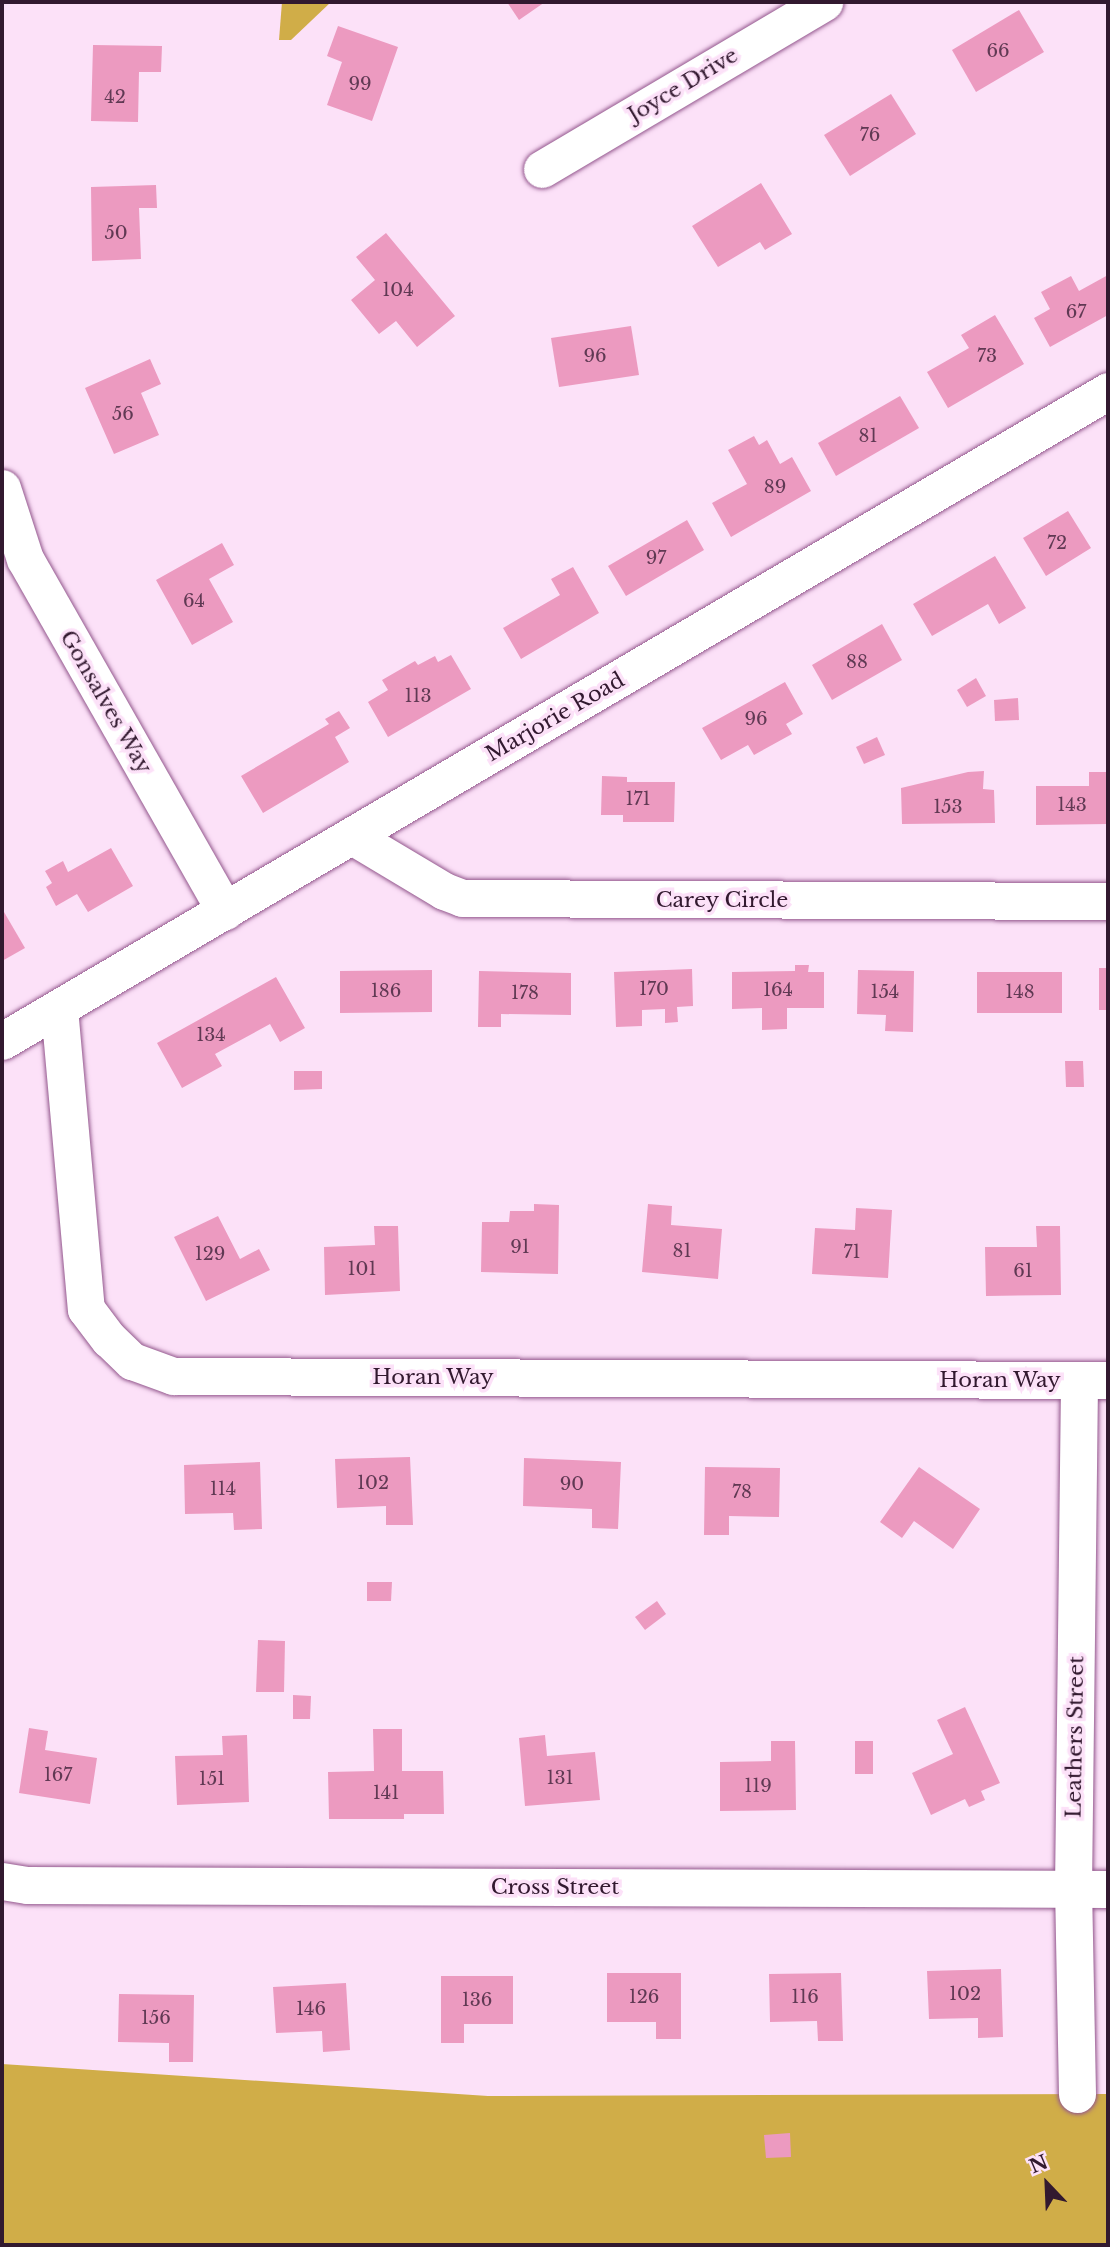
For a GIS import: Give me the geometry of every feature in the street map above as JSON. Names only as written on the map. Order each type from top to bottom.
[{"type":"street","name":"Joyce Drive","points":[[542,169],[824,2]]},
{"type":"street","name":"Marjorie Road","points":[[2,1041],[1108,391]]},
{"type":"street","name":"Gonsalves Way","points":[[2,488],[11,553],[225,911]]},
{"type":"street","name":"Carey Circle","points":[[352,836],[444,891],[462,898],[1108,901]]},
{"type":"street","name":"Horan Way","points":[[59,1008],[86,1309],[108,1339],[132,1361],[173,1376],[1094,1380]]},
{"type":"street","name":"Leathers Street","points":[[1077,2095],[1091,1889],[1094,1380]]},
{"type":"street","name":"Cross Street","points":[[2,1881],[27,1885],[1091,1889]]},
{"type":"shaded area","points":[[282,2],[331,2],[291,40],[279,40]]},
{"type":"shaded area","points":[[2,2064],[488,2096],[1108,2094],[1108,2245],[2,2245]]},
{"type":"building","points":[[507,2],[545,2],[519,20]]},
{"type":"building","points":[[1019,10],[1044,52],[976,92],[952,50]]},
{"type":"building","points":[[338,26],[398,47],[372,121],[327,105],[342,62],[327,56]]},
{"type":"building","points":[[93,45],[162,46],[161,72],[139,72],[138,122],[91,121]]},
{"type":"building","points":[[891,94],[916,134],[850,176],[824,135]]},
{"type":"building","points":[[761,183],[792,234],[765,250],[760,242],[718,267],[692,226]]},
{"type":"building","points":[[156,185],[157,208],[139,208],[141,259],[92,261],[91,187]]},
{"type":"building","points":[[386,233],[455,316],[417,347],[396,321],[379,334],[351,300],[375,280],[356,257]]},
{"type":"building","points":[[1108,275],[1108,315],[1050,347],[1034,318],[1050,309],[1041,292],[1071,276],[1079,291]]},
{"type":"building","points":[[995,315],[1024,364],[948,408],[927,372],[969,348],[961,335]]},
{"type":"building","points":[[631,326],[639,375],[559,387],[551,338]]},
{"type":"building","points":[[150,359],[161,384],[141,393],[159,435],[114,454],[85,388]]},
{"type":"building","points":[[900,396],[919,428],[836,476],[818,443]]},
{"type":"building","points":[[754,436],[759,445],[767,440],[780,464],[792,457],[811,491],[731,537],[712,503],[747,484],[728,450]]},
{"type":"building","points":[[1068,511],[1091,548],[1046,576],[1023,538]]},
{"type":"building","points":[[687,520],[704,550],[626,596],[608,566]]},
{"type":"building","points":[[222,543],[234,565],[209,579],[233,622],[192,645],[156,580]]},
{"type":"building","points":[[995,556],[1026,608],[999,624],[988,604],[932,636],[913,604]]},
{"type":"building","points":[[573,567],[599,613],[521,659],[503,628],[560,595],[551,579]]},
{"type":"building","points":[[882,624],[902,660],[832,700],[812,665]]},
{"type":"building","points":[[451,655],[471,689],[388,737],[368,702],[388,690],[382,680],[415,661],[418,665],[435,656],[438,662]]},
{"type":"building","points":[[976,678],[986,696],[967,707],[957,690]]},
{"type":"building","points":[[785,682],[803,714],[786,724],[792,734],[754,755],[748,745],[721,760],[702,728]]},
{"type":"building","points":[[1018,698],[1019,720],[995,721],[994,700]]},
{"type":"building","points":[[339,711],[350,728],[335,737],[349,762],[263,813],[241,776],[329,724],[325,719]]},
{"type":"building","points":[[877,737],[885,755],[864,764],[856,747]]},
{"type":"building","points":[[984,771],[983,789],[994,790],[995,823],[902,824],[901,788],[968,772]]},
{"type":"building","points":[[1089,772],[1108,772],[1108,824],[1036,825],[1036,786],[1089,786]]},
{"type":"building","points":[[602,776],[627,777],[627,782],[675,782],[674,822],[623,822],[623,815],[601,815]]},
{"type":"building","points":[[111,848],[133,886],[88,912],[77,894],[56,906],[46,887],[52,883],[45,871],[63,861],[68,872]]},
{"type":"building","points":[[4,912],[25,948],[2,961],[2,913]]},
{"type":"building","points":[[795,965],[809,965],[808,972],[824,972],[824,1008],[787,1008],[787,1029],[762,1030],[762,1008],[732,1009],[732,972],[795,971]]},
{"type":"building","points":[[1099,968],[1108,968],[1108,1010],[1099,1010]]},
{"type":"building","points":[[692,969],[693,1006],[677,1007],[678,1022],[665,1023],[665,1009],[642,1010],[642,1026],[616,1027],[614,972]]},
{"type":"building","points":[[432,970],[432,1012],[340,1013],[340,971]]},
{"type":"building","points":[[858,970],[914,971],[913,1032],[885,1031],[886,1015],[857,1014]]},
{"type":"building","points":[[479,971],[571,973],[571,1015],[501,1014],[501,1027],[478,1027]]},
{"type":"building","points":[[977,972],[1062,972],[1062,1013],[977,1013]]},
{"type":"building","points":[[276,977],[305,1028],[280,1042],[270,1024],[215,1054],[222,1066],[182,1088],[157,1043]]},
{"type":"building","points":[[1065,1061],[1083,1061],[1084,1087],[1066,1087]]},
{"type":"building","points":[[294,1071],[322,1071],[322,1089],[294,1090]]},
{"type":"building","points":[[534,1204],[559,1205],[558,1274],[481,1272],[482,1222],[509,1222],[510,1211],[534,1211]]},
{"type":"building","points":[[648,1204],[672,1206],[671,1225],[722,1229],[718,1279],[642,1272]]},
{"type":"building","points":[[856,1208],[892,1210],[888,1278],[812,1274],[815,1228],[855,1230]]},
{"type":"building","points":[[218,1216],[240,1259],[259,1249],[270,1270],[206,1301],[174,1237]]},
{"type":"building","points":[[374,1226],[398,1226],[400,1291],[325,1295],[324,1247],[375,1245]]},
{"type":"building","points":[[1036,1226],[1060,1226],[1061,1295],[986,1296],[985,1247],[1037,1247]]},
{"type":"building","points":[[410,1457],[413,1525],[386,1525],[386,1506],[337,1508],[335,1459]]},
{"type":"building","points":[[524,1458],[621,1462],[618,1529],[592,1528],[592,1509],[523,1506]]},
{"type":"building","points":[[260,1462],[262,1529],[234,1530],[233,1513],[185,1514],[184,1465]]},
{"type":"building","points":[[705,1467],[780,1468],[779,1517],[729,1516],[729,1535],[704,1535]]},
{"type":"building","points":[[919,1467],[980,1509],[953,1549],[914,1521],[902,1538],[880,1522]]},
{"type":"building","points":[[367,1582],[392,1582],[391,1601],[367,1601]]},
{"type":"building","points":[[657,1601],[666,1614],[645,1630],[635,1617]]},
{"type":"building","points":[[258,1640],[285,1641],[284,1692],[256,1692]]},
{"type":"building","points":[[293,1695],[311,1696],[310,1719],[293,1719]]},
{"type":"building","points":[[965,1707],[1000,1783],[981,1791],[985,1800],[969,1807],[965,1799],[931,1815],[912,1773],[953,1754],[937,1720]]},
{"type":"building","points":[[29,1728],[48,1731],[45,1750],[97,1758],[90,1804],[19,1793]]},
{"type":"building","points":[[373,1729],[402,1729],[402,1771],[443,1771],[444,1814],[404,1814],[404,1819],[329,1819],[328,1772],[374,1771]]},
{"type":"building","points":[[247,1735],[249,1802],[177,1805],[175,1756],[223,1755],[222,1736]]},
{"type":"building","points":[[545,1735],[547,1756],[595,1752],[600,1800],[525,1806],[519,1738]]},
{"type":"building","points":[[771,1741],[795,1741],[796,1810],[720,1811],[720,1762],[771,1761]]},
{"type":"building","points":[[855,1741],[873,1741],[873,1774],[855,1774]]},
{"type":"building","points":[[1001,1969],[1003,2037],[978,2038],[978,2018],[929,2019],[927,1971]]},
{"type":"building","points":[[607,1973],[681,1973],[681,2039],[656,2039],[656,2022],[607,2022]]},
{"type":"building","points":[[841,1973],[843,2041],[818,2041],[817,2021],[770,2022],[769,1974]]},
{"type":"building","points":[[441,1976],[513,1976],[513,2024],[464,2024],[464,2043],[441,2043]]},
{"type":"building","points":[[346,1983],[350,2050],[323,2052],[322,2031],[276,2033],[273,1987]]},
{"type":"building","points":[[119,1994],[194,1995],[193,2062],[169,2062],[169,2043],[118,2042]]},
{"type":"building","points":[[790,2133],[791,2157],[766,2158],[764,2135]]}]
